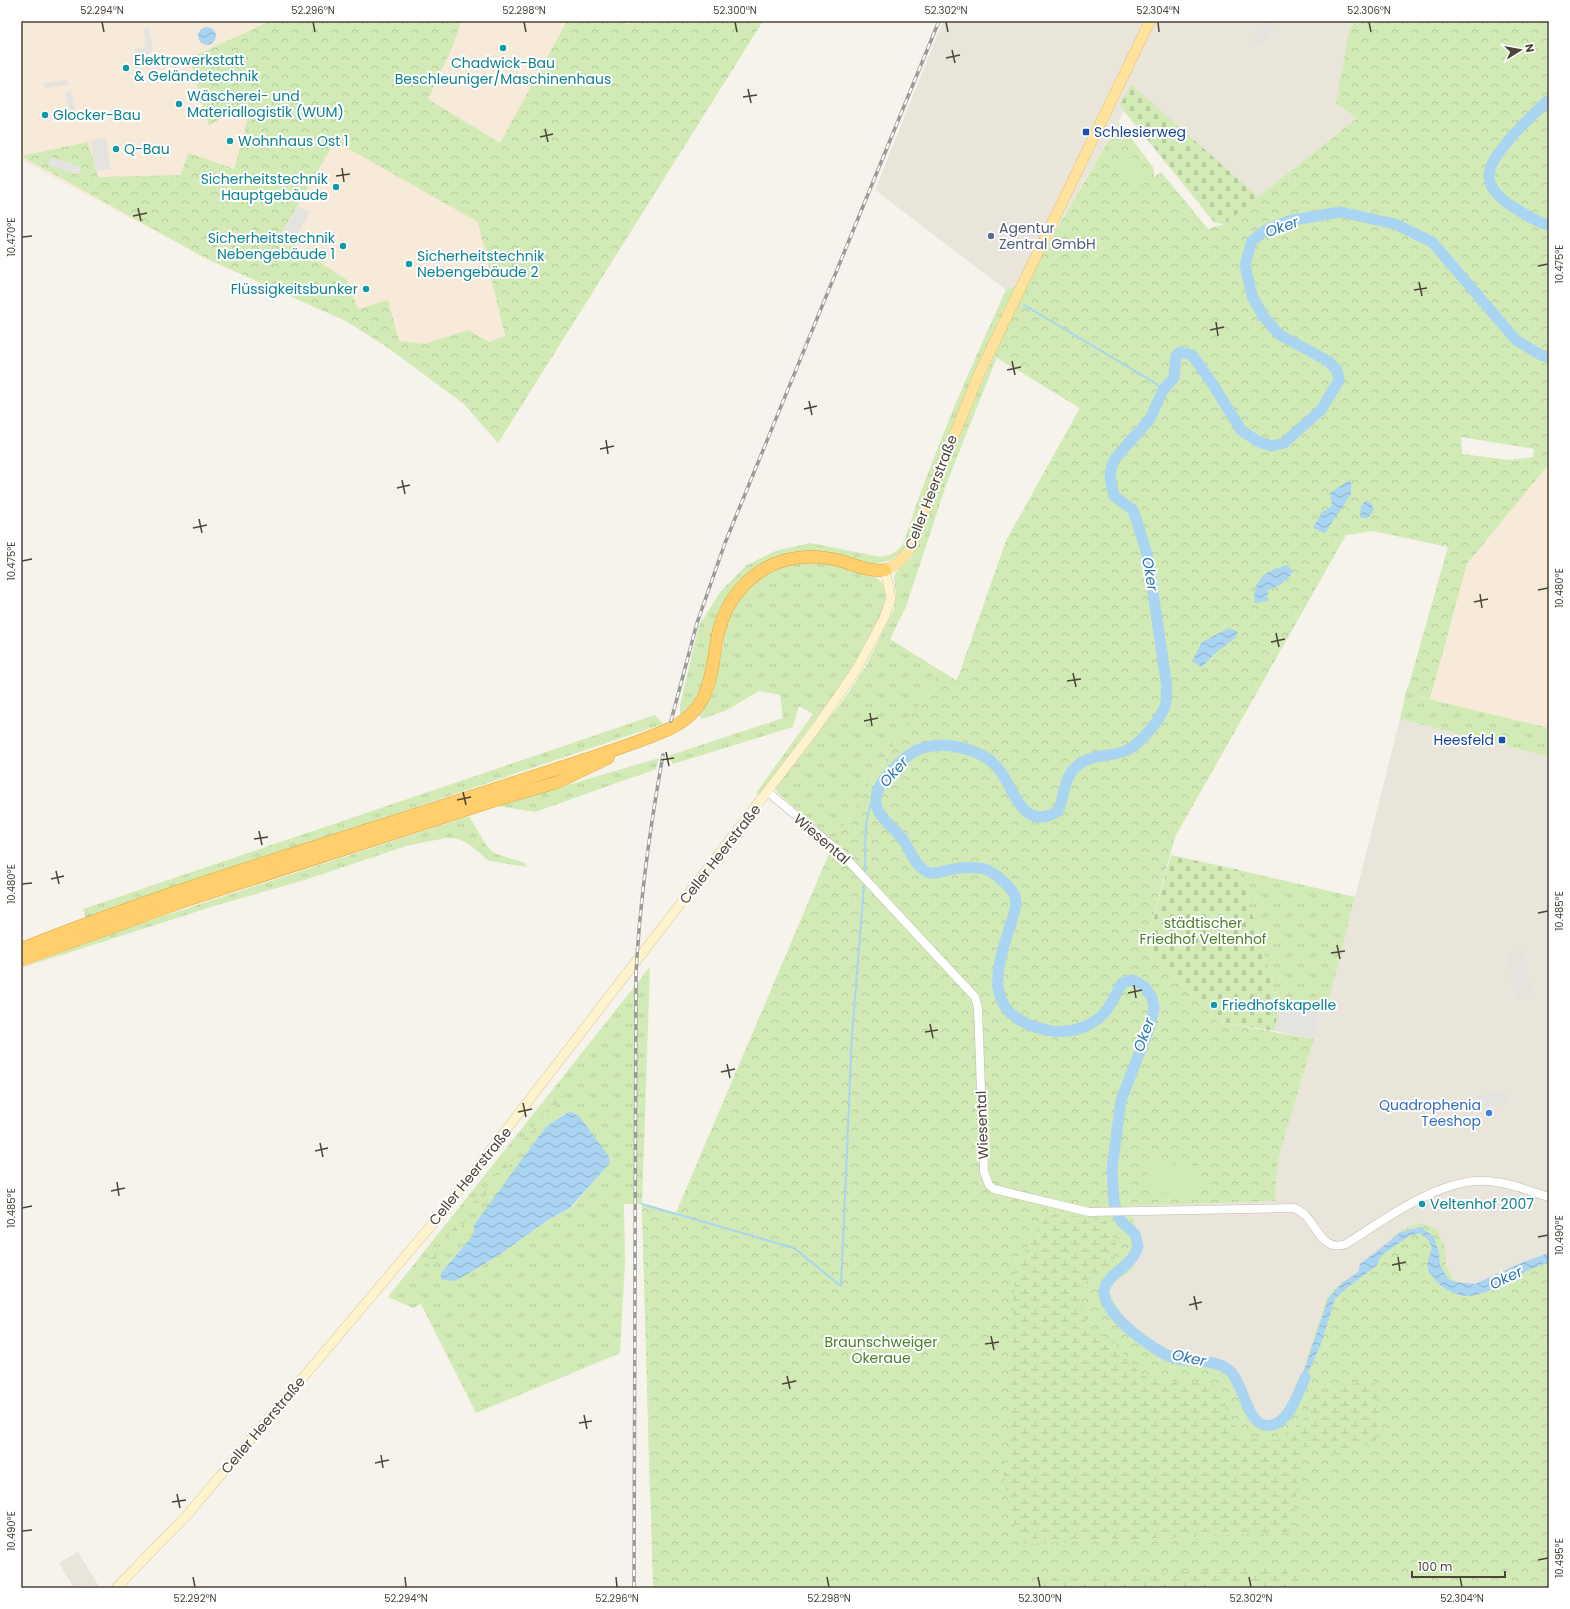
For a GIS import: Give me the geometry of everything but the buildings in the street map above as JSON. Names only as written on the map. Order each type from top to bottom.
[{"type":"highway","points":[[21,949],[162,898],[632,744],[672,728],[696,709],[704,697],[710,683],[718,636],[725,612],[741,587],[757,574],[781,561],[805,557],[829,558],[870,570],[885,570]]},
{"type":"highway","points":[[21,960],[184,901],[567,778],[632,744]]},
{"type":"main road","name":"Celler Heerstraße","points":[[116,1588],[188,1514],[445,1209],[768,792],[840,694],[877,633],[891,598],[885,570],[898,563],[911,548],[940,470],[979,374],[1150,21]]},
{"type":"street","name":"Wiesental","points":[[768,792],[841,853],[975,997],[978,1008],[984,1172],[989,1185],[1001,1193],[1079,1211],[1103,1213],[1128,1211],[1293,1208],[1304,1213],[1326,1243],[1337,1246],[1346,1244],[1423,1197],[1455,1183],[1489,1181],[1517,1187],[1549,1197]]},
{"type":"shaded area","points":[[21,21],[763,21],[498,443],[464,404],[387,347],[346,321],[207,259],[21,160]]},
{"type":"shaded area","points":[[943,21],[1358,21],[1350,27],[1357,118],[1224,224],[1221,224],[1214,222],[1124,112],[1023,287],[1018,285],[1006,290],[875,190]]},
{"type":"shaded area","points":[[1266,21],[1275,25],[1261,46],[1253,41]]},
{"type":"shaded area","points":[[149,28],[153,50],[148,54],[136,57],[135,49],[146,46],[143,29]]},
{"type":"shaded area","points":[[66,80],[69,84],[46,88],[42,84]]},
{"type":"shaded area","points":[[71,91],[76,118],[70,119],[65,92]]},
{"type":"shaded area","points":[[106,138],[111,169],[95,171],[91,140]]},
{"type":"shaded area","points":[[51,157],[81,167],[79,175],[48,165]]},
{"type":"shaded area","points":[[298,206],[310,213],[293,241],[282,234]]},
{"type":"shaded area","points":[[1549,464],[1549,728],[1430,699],[1467,564]]},
{"type":"shaded area","points":[[1400,719],[1549,757],[1549,1254],[1475,1287],[1454,1280],[1446,1265],[1446,1249],[1356,1274],[1340,1284],[1302,1374],[1280,1418],[1264,1423],[1258,1419],[1245,1399],[1238,1374],[1220,1362],[1172,1356],[1129,1325],[1109,1293],[1111,1285],[1132,1270],[1137,1230],[1126,1206],[1275,1200],[1278,1159],[1314,1039],[1320,1009],[1327,1008]]},
{"type":"shaded area","points":[[1523,949],[1533,996],[1516,1000],[1506,953]]},
{"type":"shaded area","points":[[1279,1005],[1320,1009],[1314,1039],[1275,1031]]},
{"type":"shaded area","points":[[1505,1090],[1509,1103],[1483,1109],[1474,1097]]},
{"type":"shaded area","points":[[78,1552],[100,1588],[71,1588],[73,1586],[59,1563]]},
{"type":"green space","points":[[270,21],[461,21],[453,46],[428,99],[500,143],[567,21],[621,21],[630,25],[632,21],[763,21],[498,443],[464,404],[387,347],[346,321],[207,259],[21,156],[88,142],[98,177],[180,175],[189,153],[234,169],[250,111],[244,110],[233,112],[209,126],[190,58]],"holes":[[[335,141],[478,222],[505,336],[489,342],[468,330],[424,344],[399,341],[388,300],[358,309],[347,280],[280,236]]]},
{"type":"green space","name":"Braunschweiger Okeraue","points":[[1358,21],[1549,21],[1549,464],[1467,564],[1430,699],[1415,696],[1408,688],[1448,547],[1373,531],[1346,535],[1175,837],[1145,947],[1218,1022],[1314,1039],[1278,1159],[1275,1201],[1127,1206],[1142,1247],[1132,1270],[1111,1285],[1109,1293],[1129,1325],[1172,1356],[1220,1362],[1238,1374],[1244,1395],[1250,1408],[1258,1419],[1264,1423],[1281,1418],[1302,1374],[1327,1298],[1340,1284],[1356,1274],[1401,1230],[1420,1223],[1436,1228],[1446,1249],[1446,1265],[1454,1280],[1475,1287],[1549,1254],[1549,1588],[653,1588],[642,1204],[676,1213],[834,842],[940,670],[957,681],[1006,541],[1080,408],[994,356],[1023,287],[1119,122],[1153,167],[1154,177],[1161,172],[1208,229],[1224,224],[1357,118],[1336,103],[1350,27]],"holes":[[[1461,437],[1534,449],[1533,457],[1510,460],[1462,454]]]},
{"type":"green space","points":[[1131,84],[1258,197],[1224,224],[1214,222],[1120,105]]},
{"type":"green space","points":[[1131,156],[1149,180],[1136,189],[1118,166]]},
{"type":"green space","points":[[1018,285],[971,380],[904,550],[891,560],[873,564],[815,552],[737,587],[698,700],[680,716],[680,705],[699,625],[721,591],[747,565],[775,551],[810,543],[881,557],[893,553],[903,544],[938,447],[978,352],[1006,290]]},
{"type":"green space","points":[[994,356],[1155,383],[1136,579],[896,741],[834,842],[775,789],[844,699],[866,666],[894,609],[896,595],[894,577],[896,572],[912,557],[957,435]],"holes":[[[997,357],[1080,408],[1006,541],[957,681],[890,639],[906,607],[946,485]]]},
{"type":"green space","points":[[820,560],[877,578],[883,585],[886,592],[885,608],[877,625],[853,665],[827,703],[759,795],[756,793],[813,714],[799,706],[793,727],[673,764],[668,756],[783,718],[780,695],[759,691],[727,710],[702,719],[699,715],[713,693],[723,647],[726,620],[733,604],[754,582],[787,563]]},
{"type":"green space","points":[[1407,687],[1416,696],[1549,728],[1549,757],[1400,719]]},
{"type":"green space","points":[[655,715],[663,724],[86,918],[83,909]]},
{"type":"green space","points":[[659,758],[656,769],[535,812],[497,806]]},
{"type":"green space","points":[[469,816],[486,845],[494,853],[525,863],[527,867],[489,861],[469,844],[458,839],[447,838],[409,845],[308,879],[214,906],[21,968],[115,932]]},
{"type":"green space","points":[[830,852],[650,1497],[642,1204],[676,1213]]},
{"type":"green space","name":"städtischer Friedhof Veltenhof","points":[[1171,855],[1239,870],[1279,1005],[1275,1031],[1218,1022],[1145,947]]},
{"type":"green space","points":[[1239,870],[1355,897],[1327,1008],[1320,1009],[1279,1005]]},
{"type":"green space","points":[[650,967],[642,1204],[624,1204],[625,1262],[620,1353],[476,1413],[421,1304],[413,1308],[388,1297]],"holes":[[[566,1113],[610,1163],[571,1208],[548,1220],[496,1257],[459,1279],[441,1279],[441,1273],[474,1234],[475,1225],[548,1125]]]},
{"type":"green space","points":[[564,1088],[567,1091],[425,1272],[421,1270]]},
{"type":"green space","points":[[1147,1163],[1200,1166],[1196,1195],[1148,1192]]},
{"type":"green space","points":[[1050,1213],[1106,1220],[1116,1244],[1114,1266],[1089,1278],[1080,1294],[1086,1323],[1116,1344],[1135,1368],[1148,1379],[1216,1385],[1233,1422],[1245,1439],[1277,1440],[1305,1419],[1313,1394],[1374,1379],[1380,1412],[1376,1440],[1342,1455],[1302,1446],[1292,1532],[1025,1544],[1010,1514],[1003,1470],[1008,1458],[1016,1268],[1035,1233]]},
{"type":"green space","points":[[1296,1567],[1298,1588],[1264,1588],[1262,1585],[1236,1582],[1223,1583],[1212,1588],[1046,1588],[1041,1579]]},
{"type":"water","points":[[207,27],[211,28],[215,32],[215,40],[211,44],[207,45],[203,44],[199,40],[198,36],[199,32],[203,28]]},
{"type":"water","points":[[1351,479],[1351,494],[1325,533],[1313,528],[1322,512],[1332,506],[1330,493]]},
{"type":"water","points":[[1366,500],[1371,503],[1374,510],[1368,518],[1360,518],[1361,507]]},
{"type":"water","points":[[1287,565],[1293,571],[1286,581],[1268,590],[1267,601],[1255,603],[1254,595],[1258,582],[1262,577],[1273,570]]},
{"type":"water","points":[[1229,628],[1238,632],[1235,638],[1214,654],[1202,667],[1192,661],[1202,642]]},
{"type":"water","points":[[570,1111],[579,1116],[608,1155],[610,1163],[570,1208],[548,1220],[496,1257],[459,1279],[451,1281],[441,1279],[441,1273],[474,1234],[474,1225],[542,1132],[548,1125]]},
{"type":"water","points":[[1421,1227],[1434,1237],[1439,1253],[1440,1265],[1448,1279],[1456,1282],[1475,1284],[1523,1262],[1549,1253],[1549,1262],[1493,1289],[1477,1295],[1461,1295],[1443,1287],[1428,1271],[1428,1260],[1432,1248],[1429,1241],[1420,1233],[1409,1236],[1382,1255],[1376,1266],[1335,1299],[1321,1344],[1290,1412],[1328,1299],[1342,1283],[1358,1272],[1360,1264],[1401,1232]]},
{"type":"waterway","name":"Oker","points":[[1549,100],[1514,134],[1505,145],[1491,165],[1489,174],[1489,179],[1493,189],[1504,201],[1530,218],[1549,225]]},
{"type":"waterway","name":"Oker","points":[[1305,1378],[1295,1401],[1285,1416],[1279,1422],[1272,1425],[1264,1425],[1253,1417],[1239,1385],[1231,1372],[1226,1368],[1212,1363],[1174,1358],[1165,1354],[1131,1331],[1111,1310],[1106,1300],[1104,1291],[1105,1286],[1108,1281],[1130,1261],[1138,1246],[1135,1234],[1120,1220],[1114,1202],[1112,1169],[1121,1100],[1150,1026],[1154,1008],[1152,998],[1145,987],[1133,980],[1122,983],[1102,1016],[1081,1028],[1062,1032],[1030,1025],[1014,1016],[1004,1005],[999,992],[998,978],[1003,948],[1015,908],[1016,899],[1014,894],[1001,879],[985,869],[961,868],[932,873],[925,871],[914,859],[901,837],[884,820],[876,804],[876,796],[879,788],[889,773],[913,752],[929,746],[952,746],[971,751],[988,759],[1004,776],[1020,805],[1027,813],[1036,817],[1046,817],[1058,811],[1066,782],[1076,767],[1087,760],[1099,756],[1119,753],[1131,748],[1148,732],[1159,718],[1166,704],[1167,688],[1148,558],[1133,510],[1114,496],[1110,477],[1112,465],[1117,456],[1150,419],[1163,390],[1174,378],[1176,356],[1180,352],[1192,355],[1214,386],[1241,430],[1257,441],[1271,446],[1284,443],[1321,410],[1339,380],[1337,370],[1328,361],[1280,335],[1263,316],[1252,296],[1245,265],[1252,241],[1266,230],[1288,221],[1340,212],[1395,224],[1432,242],[1516,340],[1541,355],[1549,357]]},
{"type":"waterway","points":[[1024,305],[1155,383],[1163,390]]},
{"type":"waterway","points":[[865,872],[867,821],[876,794]]},
{"type":"waterway","points":[[642,1204],[794,1248],[841,1286],[852,1036],[864,885]]},
{"type":"railway","points":[[671,721],[697,623],[725,543],[939,21]]},
{"type":"railway","points":[[634,1588],[636,973],[646,863],[663,755]]},
{"type":"place","name":"Chadwick-Bau Beschleuniger/Maschinenhaus","points":[[503,48]]},
{"type":"place","name":"Elektrowerkstatt & Geländetechnik","points":[[126,68]]},
{"type":"place","name":"Wäscherei- und Materiallogistik (WUM)","points":[[179,104]]},
{"type":"place","name":"Glocker-Bau","points":[[45,115]]},
{"type":"place","name":"Schlesierweg","points":[[1086,132]]},
{"type":"place","name":"Wohnhaus Ost 1","points":[[230,141]]},
{"type":"place","name":"Q-Bau","points":[[116,149]]},
{"type":"place","name":"Sicherheitstechnik Hauptgebäude","points":[[336,187]]},
{"type":"place","name":"Agentur Zentral GmbH","points":[[991,236]]},
{"type":"place","name":"Sicherheitstechnik Nebengebäude 1","points":[[343,246]]},
{"type":"place","name":"Sicherheitstechnik Nebengebäude 2","points":[[409,264]]},
{"type":"place","name":"Flüssigkeitsbunker","points":[[366,289]]},
{"type":"place","name":"Heesfeld","points":[[1502,740]]},
{"type":"place","name":"Friedhofskapelle","points":[[1214,1005]]},
{"type":"place","name":"Quadrophenia Teeshop","points":[[1489,1113]]},
{"type":"place","name":"Veltenhof 2007","points":[[1422,1204]]}]
